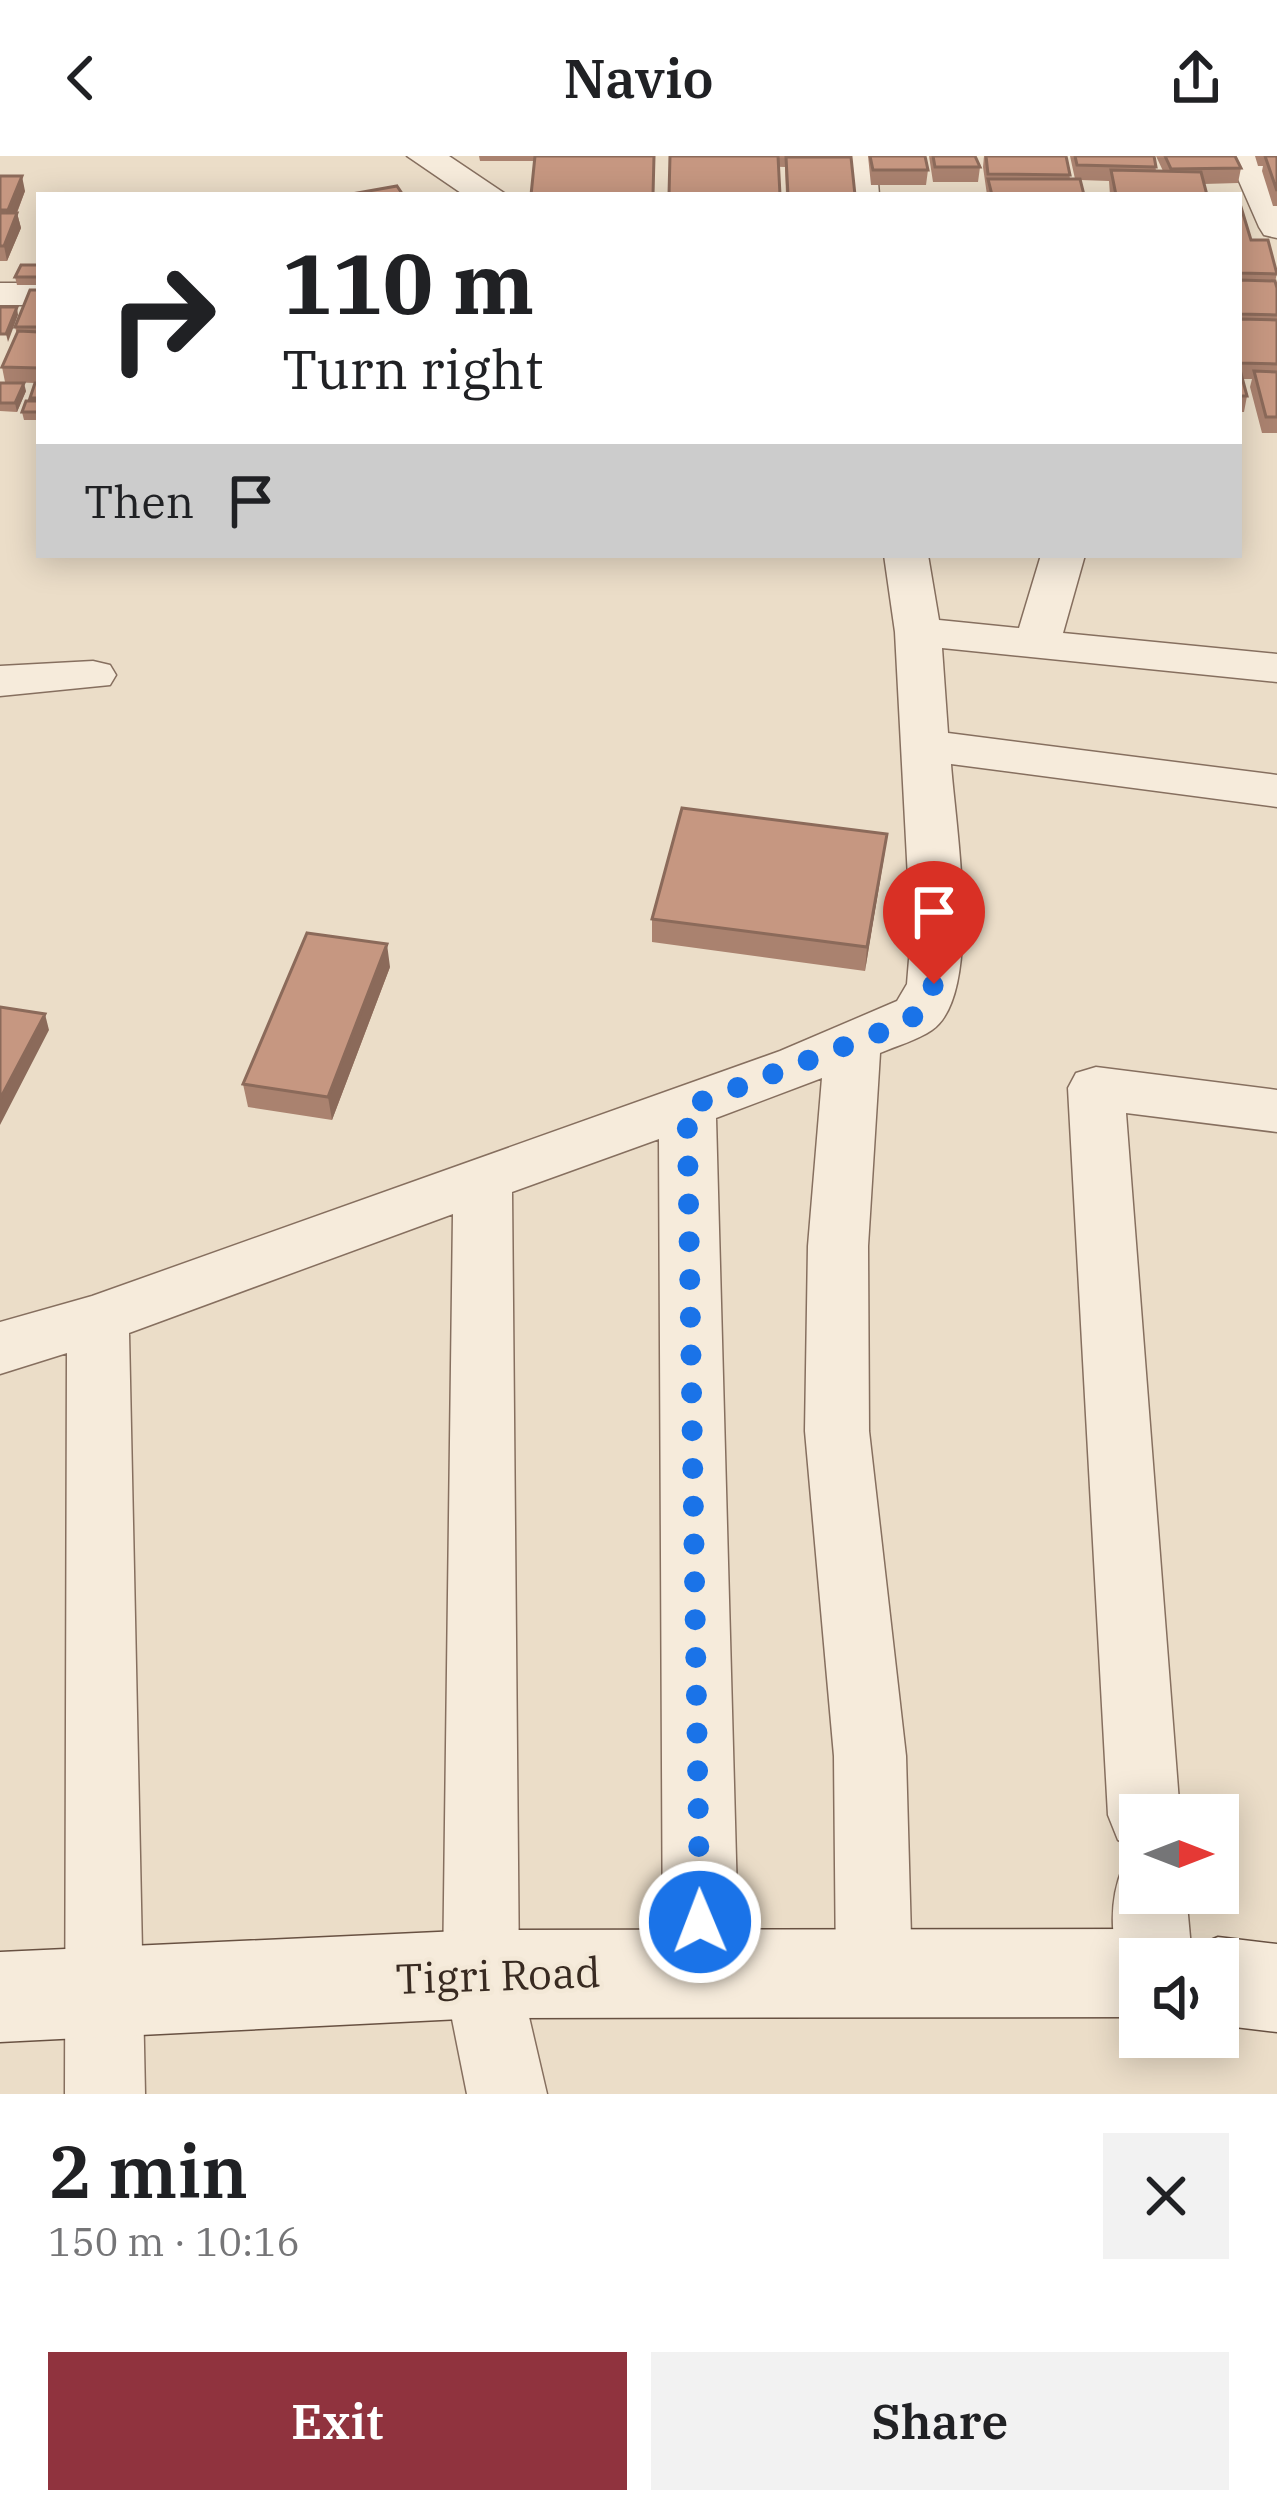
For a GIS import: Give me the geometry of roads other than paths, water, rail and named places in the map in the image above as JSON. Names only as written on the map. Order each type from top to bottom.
[{"type":"street","points":[[424,156],[484,192]]},
{"type":"street","points":[[859,156],[861,192]]},
{"type":"street","points":[[1245,156],[1277,227]]},
{"type":"street","points":[[0,294],[36,294]]},
{"type":"street","points":[[0,1348],[98,1318],[687,1107],[916,1015],[934,984],[937,934],[918,632],[906,558]]},
{"type":"street","points":[[1036,644],[1062,558]]},
{"type":"street","points":[[918,632],[1277,668]]},
{"type":"street","points":[[0,681],[93,676]]},
{"type":"street","points":[[925,745],[1277,791]]},
{"type":"street","points":[[853,1042],[838,1267],[837,1431],[870,1756],[874,1973]]},
{"type":"street","points":[[1143,1794],[1096,1088],[1277,1111]]},
{"type":"street","points":[[687,1107],[701,1970]]},
{"type":"street","points":[[483,1177],[482,1974],[507,2094]]},
{"type":"street","points":[[98,1318],[108,1990],[105,2094]]},
{"type":"street","name":"Tigri Road","points":[[0,1997],[482,1974],[701,1970],[1119,1973]]},
{"type":"street","points":[[1239,1983],[1277,1988]]}]
